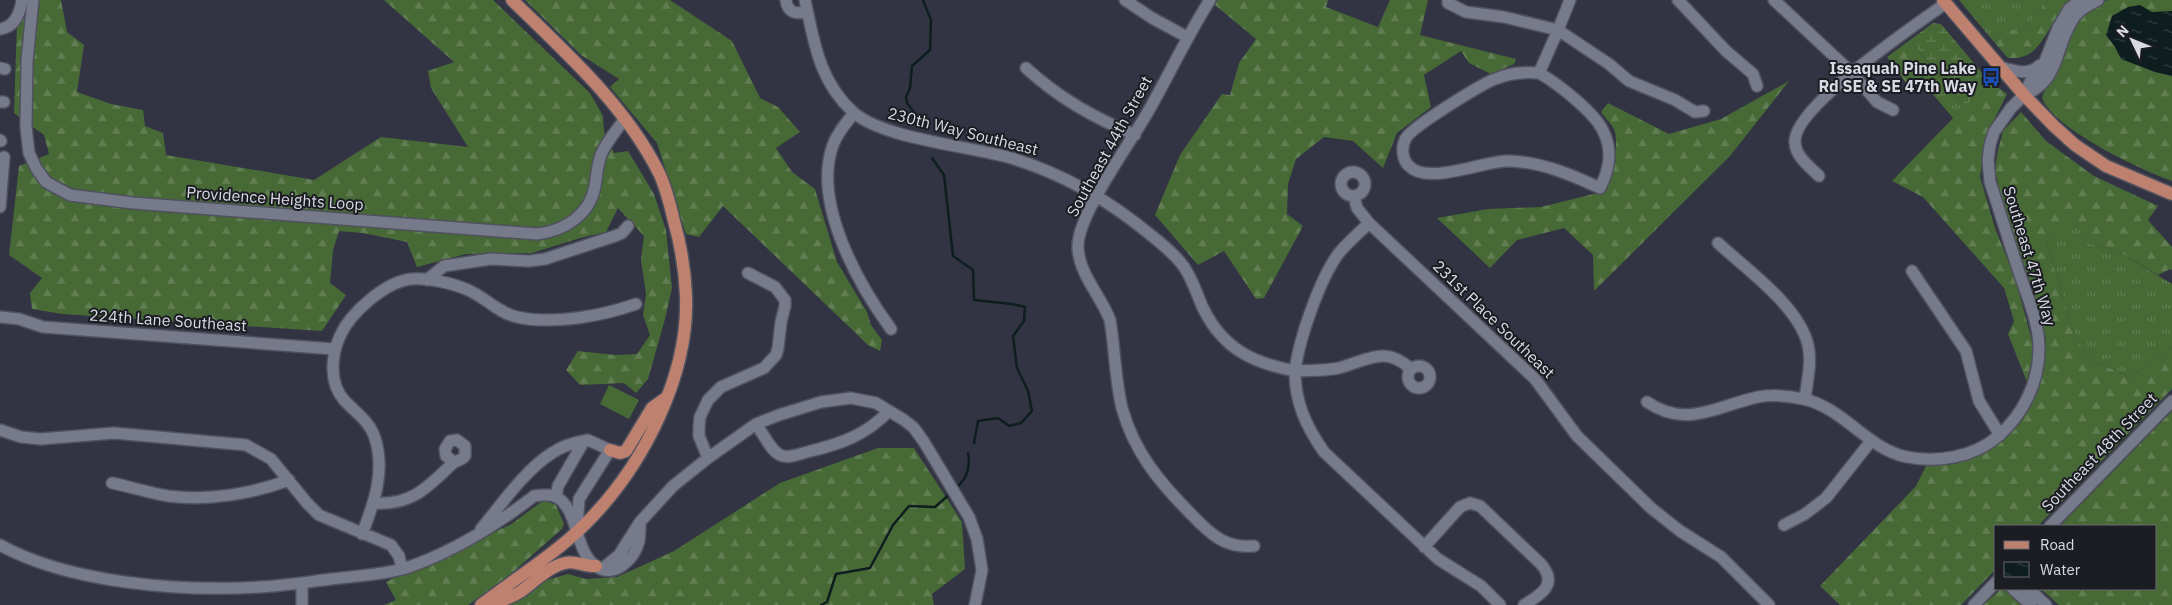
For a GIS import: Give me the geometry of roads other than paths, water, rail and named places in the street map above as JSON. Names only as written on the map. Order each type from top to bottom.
[{"type":"main road","points":[[482,605],[576,532],[604,504],[634,466],[650,437],[666,398],[679,354],[686,312],[684,266],[677,233],[659,173],[637,136],[579,66],[512,0]]},
{"type":"main road","points":[[1945,2],[2054,126],[2091,157],[2122,174],[2172,194]]},
{"type":"main road","points":[[610,450],[620,453],[626,450],[652,408],[666,398]]},
{"type":"main road","points":[[482,605],[497,602],[519,592],[562,563],[570,562],[599,568]]},
{"type":"street","points":[[0,29],[11,26],[16,20],[22,0]]},
{"type":"street","name":"Providence Heights Loop","points":[[33,0],[27,61],[26,127],[29,153],[40,176],[53,187],[70,194],[156,205],[536,234],[553,232],[575,220],[588,203],[595,186],[597,167],[601,154],[624,120]]},
{"type":"street","name":"230th Way Southeast","points":[[786,0],[787,7],[793,12],[800,13],[806,5]]},
{"type":"street","points":[[1125,0],[1152,18],[1187,37]]},
{"type":"street","name":"Southeast 44th Street","points":[[1210,0],[1187,37],[1135,135],[1082,224],[1078,236],[1079,255],[1086,275],[1106,308],[1110,320],[1119,392],[1131,434],[1149,468],[1164,487],[1205,529],[1240,548],[1254,546]]},
{"type":"street","points":[[1448,0],[1448,3],[1466,12],[1504,17],[1558,30],[1609,64],[1629,81],[1675,100],[1695,112],[1704,111]]},
{"type":"street","points":[[1539,73],[1570,0]]},
{"type":"street","points":[[1678,0],[1726,51],[1753,74],[1757,86]]},
{"type":"street","points":[[1774,0],[1851,72],[1877,102],[1893,110]]},
{"type":"street","points":[[2024,94],[2030,82],[2041,71],[2058,28],[2069,9],[2080,0]]},
{"type":"street","points":[[2024,94],[2038,90],[2048,78],[2065,34],[2075,16],[2082,9],[2098,0]]},
{"type":"street","points":[[1819,176],[1799,155],[1795,144],[1796,135],[1801,124],[1851,72],[1945,2]]},
{"type":"street","name":"230th Way Southeast","points":[[806,5],[821,68],[834,90],[854,113],[875,126],[915,137],[1011,158],[1067,179],[1097,196],[1126,215],[1175,256],[1191,280],[1208,319],[1228,343],[1252,359],[1270,366],[1296,371],[1337,368],[1381,355],[1398,359],[1411,369]]},
{"type":"street","points":[[2003,68],[2025,72],[2032,71],[2049,54]]},
{"type":"street","points":[[1026,68],[1060,96],[1104,121],[1135,135]]},
{"type":"street","points":[[1520,72],[1539,73],[1559,85],[1584,108],[1604,131],[1610,155],[1608,173],[1600,188],[1564,172],[1532,164],[1508,161],[1447,172],[1423,174],[1409,167],[1402,154],[1405,139],[1419,126],[1497,78],[1520,72]]},
{"type":"street","name":"Southeast 47th Way","points":[[1647,402],[1672,415],[1685,416],[1720,409],[1759,397],[1788,396],[1805,399],[1831,411],[1871,441],[1893,453],[1926,460],[1945,458],[1989,444],[2019,414],[2026,403],[2037,370],[2039,347],[2035,320],[1988,172],[1990,145],[1994,132],[2011,108],[2024,94]]},
{"type":"street","points":[[854,113],[833,145],[827,175],[830,204],[857,278],[891,329]]},
{"type":"street","points":[[0,207],[4,157]]},
{"type":"street","name":"231st Place Southeast","points":[[1354,196],[1357,208],[1369,223],[1535,379],[1577,436],[1651,508],[1680,531],[1721,557],[1769,605]]},
{"type":"street","points":[[1369,223],[1339,253],[1332,264],[1301,340],[1295,385],[1300,409],[1311,434],[1324,452],[1424,547],[1448,567],[1481,586],[1500,605]]},
{"type":"street","points":[[427,280],[434,272],[444,266],[491,259],[529,261],[545,259],[615,236],[622,233],[628,226]]},
{"type":"street","points":[[1718,243],[1775,296],[1802,330],[1809,353],[1805,399]]},
{"type":"street","points":[[1912,271],[1966,350],[1979,401],[2000,434]]},
{"type":"street","points":[[708,458],[699,436],[703,409],[708,400],[721,387],[764,368],[776,355],[778,348],[785,300],[775,287],[748,273]]},
{"type":"street","points":[[362,534],[374,503],[380,475],[374,437],[368,424],[344,400],[337,389],[333,371],[334,349],[346,324],[370,300],[401,281],[412,279],[427,280],[468,290],[504,312],[524,319],[597,316],[636,304]]},
{"type":"street","name":"224th Lane Southeast","points":[[0,317],[19,319],[43,327],[334,349]]},
{"type":"street","points":[[584,441],[558,486],[561,501],[588,556],[599,568],[613,570],[620,568],[630,558],[639,540],[640,522],[673,486],[756,424],[800,408],[838,399],[865,400],[889,411],[914,428],[969,517],[980,553],[982,570],[975,605]]},
{"type":"street","name":"Southeast 48th Street","points":[[2051,525],[2172,401]]},
{"type":"street","points":[[756,424],[776,452],[781,456],[792,456],[851,440],[870,428],[889,411]]},
{"type":"street","points":[[0,430],[21,437],[41,439],[59,439],[100,433],[234,442],[246,445],[265,454],[307,503],[320,514],[362,534],[391,545],[399,556],[402,569]]},
{"type":"street","points":[[476,534],[543,459],[554,451],[584,441],[593,441],[610,450],[579,499],[576,532]]},
{"type":"street","points":[[1784,525],[1805,514],[1826,498],[1871,441]]},
{"type":"street","points":[[374,503],[388,504],[415,495],[437,481],[454,462]]},
{"type":"street","points":[[112,483],[168,496],[190,497],[257,490],[289,480]]},
{"type":"street","points":[[0,545],[30,560],[85,574],[119,580],[220,588],[259,587],[402,569],[436,557],[498,523],[534,496],[549,495],[561,501],[579,499]]},
{"type":"street","points":[[1424,547],[1460,507],[1470,503],[1480,506],[1541,564],[1548,574],[1549,580],[1544,591],[1524,605]]},
{"type":"street","points":[[302,583],[302,605]]},
{"type":"street","points":[[1974,605],[1994,584]]},
{"type":"street","points":[[2014,590],[2031,605]]},
{"type":"street","points":[[2030,590],[2046,605]]},
{"type":"water","points":[[2140,5],[2152,12],[2172,11],[2172,76],[2155,72],[2121,59],[2106,35],[2112,16],[2128,7]]},
{"type":"waterway","points":[[916,115],[907,103],[906,97],[910,88],[912,66],[930,50],[931,20],[923,0]]},
{"type":"waterway","points":[[932,158],[944,175],[953,256],[973,270],[974,300],[1025,307],[1024,321],[1013,336],[1017,368],[1028,391],[1032,411],[1021,423],[1009,426],[998,418],[978,421],[974,443]]},
{"type":"waterway","points":[[955,489],[963,481],[967,473],[969,464],[968,453]]},
{"type":"waterway","points":[[821,605],[827,602],[836,574],[870,568],[893,525],[909,506],[935,507],[951,493]]},
{"type":"place","name":"Issaquah Pine Lake Rd SE & SE 47th Way","points":[[1991,77]]}]
